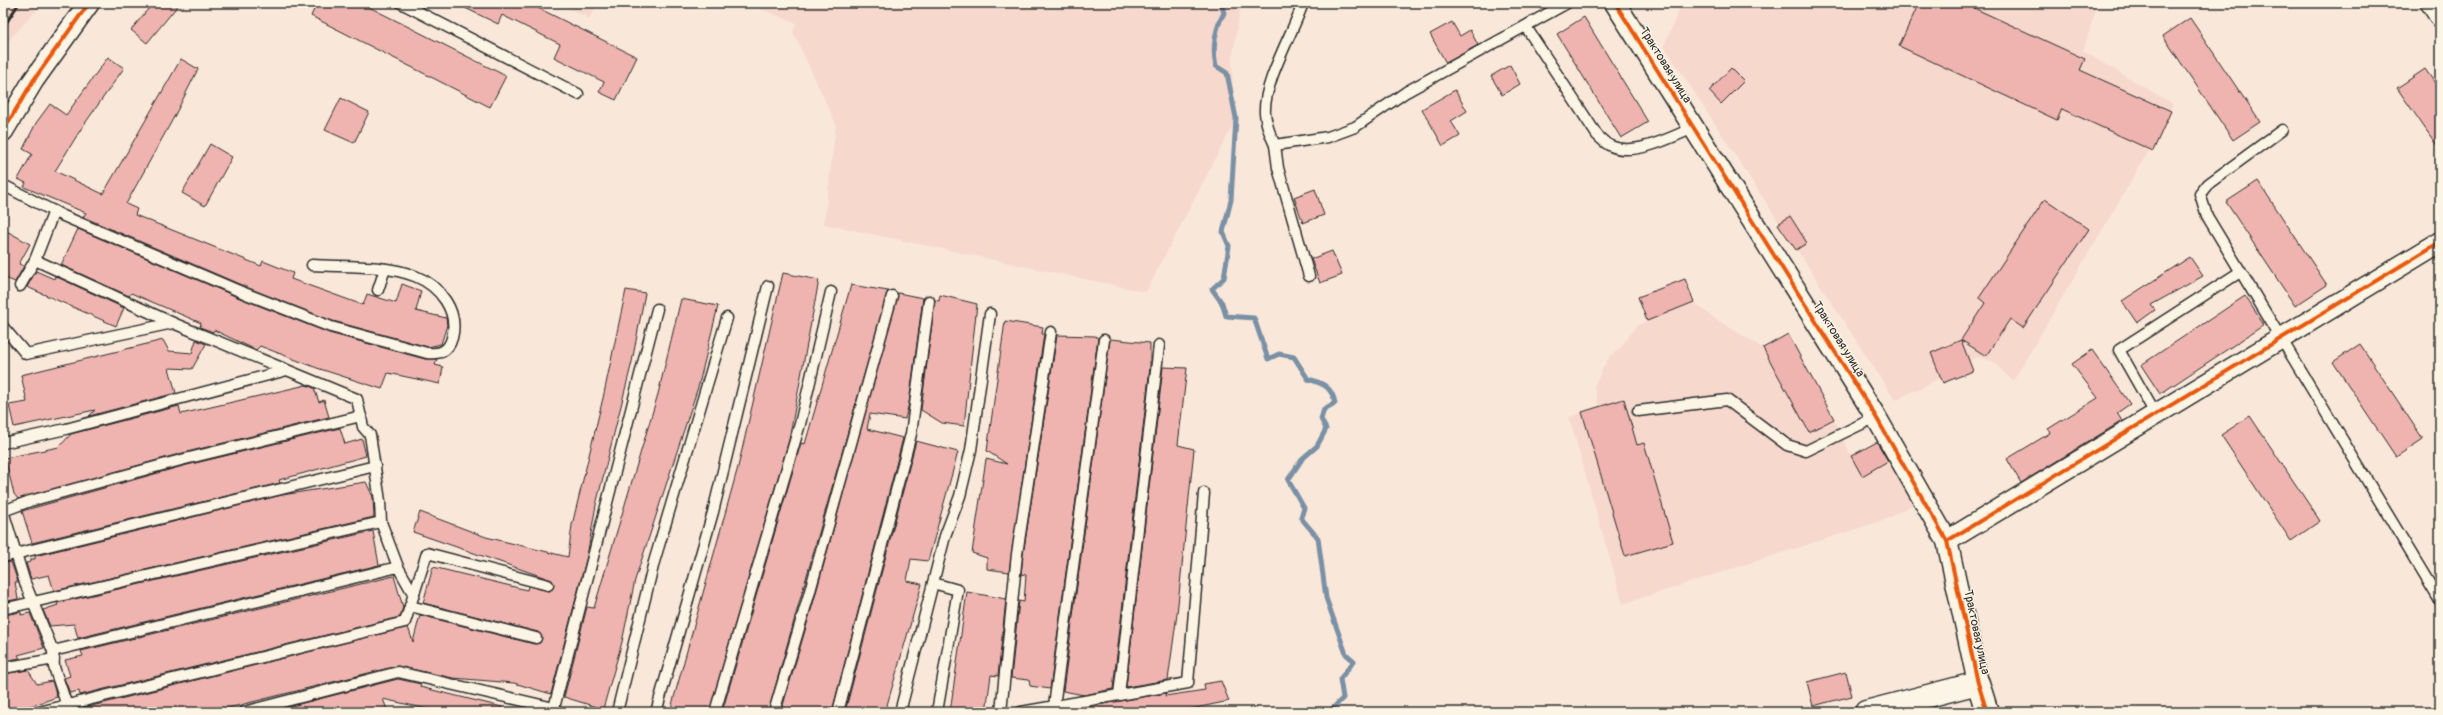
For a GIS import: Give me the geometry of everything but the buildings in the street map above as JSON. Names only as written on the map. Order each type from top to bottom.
[{"type":"street","points":[[3,130],[33,81],[89,3]]},
{"type":"street","name":"Трактовая улица","points":[[1615,3],[1876,417],[1947,541],[1978,684],[1987,712]]},
{"type":"street","points":[[2431,3],[2440,17]]},
{"type":"street","points":[[1947,541],[2281,340],[2440,242]]},
{"type":"street","points":[[1866,712],[1978,684]]},
{"type":"lane","points":[[401,3],[578,94]]},
{"type":"lane","points":[[1303,3],[1270,85],[1265,112],[1269,133],[1275,145],[1278,168],[1309,276]]},
{"type":"lane","points":[[1275,145],[1328,137],[1355,127],[1406,92],[1567,3]]},
{"type":"lane","points":[[1526,27],[1597,135],[1610,146],[1627,148],[1654,145],[1693,128]]},
{"type":"lane","points":[[2282,130],[2208,184],[2200,194],[2207,216],[2440,601]]},
{"type":"lane","points":[[3,186],[54,212],[244,293],[331,327],[427,353],[444,352],[451,340],[454,319],[442,296],[430,285],[415,277],[385,269],[312,265]]},
{"type":"lane","points":[[20,286],[34,260],[54,212]]},
{"type":"lane","points":[[34,260],[173,323],[357,399],[363,427],[370,435],[381,522],[398,567],[414,595]]},
{"type":"lane","points":[[378,290],[385,269]]},
{"type":"lane","points":[[2156,415],[2119,350],[2240,272]]},
{"type":"lane","points":[[656,712],[713,512],[768,286]]},
{"type":"lane","points":[[714,712],[800,424],[831,292]]},
{"type":"lane","points":[[774,712],[808,598],[892,296]]},
{"type":"lane","points":[[838,712],[911,434],[929,301]]},
{"type":"lane","points":[[244,712],[398,672],[553,710],[657,309]]},
{"type":"lane","points":[[900,712],[945,536],[960,496],[971,450],[990,314]]},
{"type":"lane","points":[[617,712],[654,562],[727,318]]},
{"type":"lane","points":[[3,327],[26,354],[173,323]]},
{"type":"lane","points":[[1002,712],[1017,554],[1051,332]]},
{"type":"lane","points":[[1054,706],[1104,340]]},
{"type":"lane","points":[[1119,695],[1159,345]]},
{"type":"lane","points":[[3,443],[66,430],[287,370]]},
{"type":"lane","points":[[1638,411],[1727,400],[1787,445],[1806,451],[1876,417]]},
{"type":"lane","points":[[67,709],[54,667],[54,655],[16,555],[3,511],[30,501],[174,462],[361,416]]},
{"type":"lane","points":[[3,558],[375,466]]},
{"type":"lane","points":[[1021,712],[1188,683],[1204,493]]},
{"type":"lane","points":[[3,609],[381,522]]},
{"type":"lane","points":[[39,712],[67,709],[405,622],[427,553],[548,585]]},
{"type":"lane","points":[[3,668],[398,567]]},
{"type":"lane","points":[[933,583],[958,590],[937,712]]},
{"type":"lane","points":[[410,606],[536,638]]},
{"type":"shaded area","points":[[3,3],[43,3],[3,47]]},
{"type":"shaded area","points":[[558,3],[601,3],[589,18]]},
{"type":"shaded area","points":[[745,3],[1241,3],[1232,60],[1234,123],[1146,292],[824,224],[836,124],[793,32],[796,23]]},
{"type":"shaded area","points":[[1682,3],[2098,3],[2083,51],[2173,104],[2147,154],[2013,381],[1992,361],[1976,357],[1927,385],[1895,400],[1664,46]]},
{"type":"shaded area","points":[[1685,279],[1694,302],[1711,316],[1763,348],[1788,334],[1834,419],[1851,456],[1878,442],[1913,504],[1887,519],[1623,604],[1569,417],[1599,407],[1594,386],[1610,355],[1619,350],[1636,326],[1647,321],[1638,297]]},
{"type":"waterway","points":[[1221,3],[1224,13],[1216,32],[1214,53],[1216,66],[1227,73],[1236,118],[1231,200],[1223,232],[1229,246],[1224,278],[1212,289],[1222,303],[1226,316],[1254,318],[1268,359],[1279,354],[1294,357],[1308,379],[1318,382],[1329,389],[1335,403],[1324,409],[1321,419],[1326,429],[1317,446],[1302,459],[1288,480],[1304,508],[1301,518],[1318,538],[1326,598],[1346,654],[1354,661],[1340,679],[1343,698],[1329,712]]},
{"type":"railway","points":[[3,28],[19,3]]},
{"type":"cycle path","points":[[3,131],[33,81],[89,3]]},
{"type":"cycle path","points":[[1615,3],[1876,417],[1947,541],[1978,683],[1987,712]]},
{"type":"cycle path","points":[[1947,541],[2440,242]]}]
